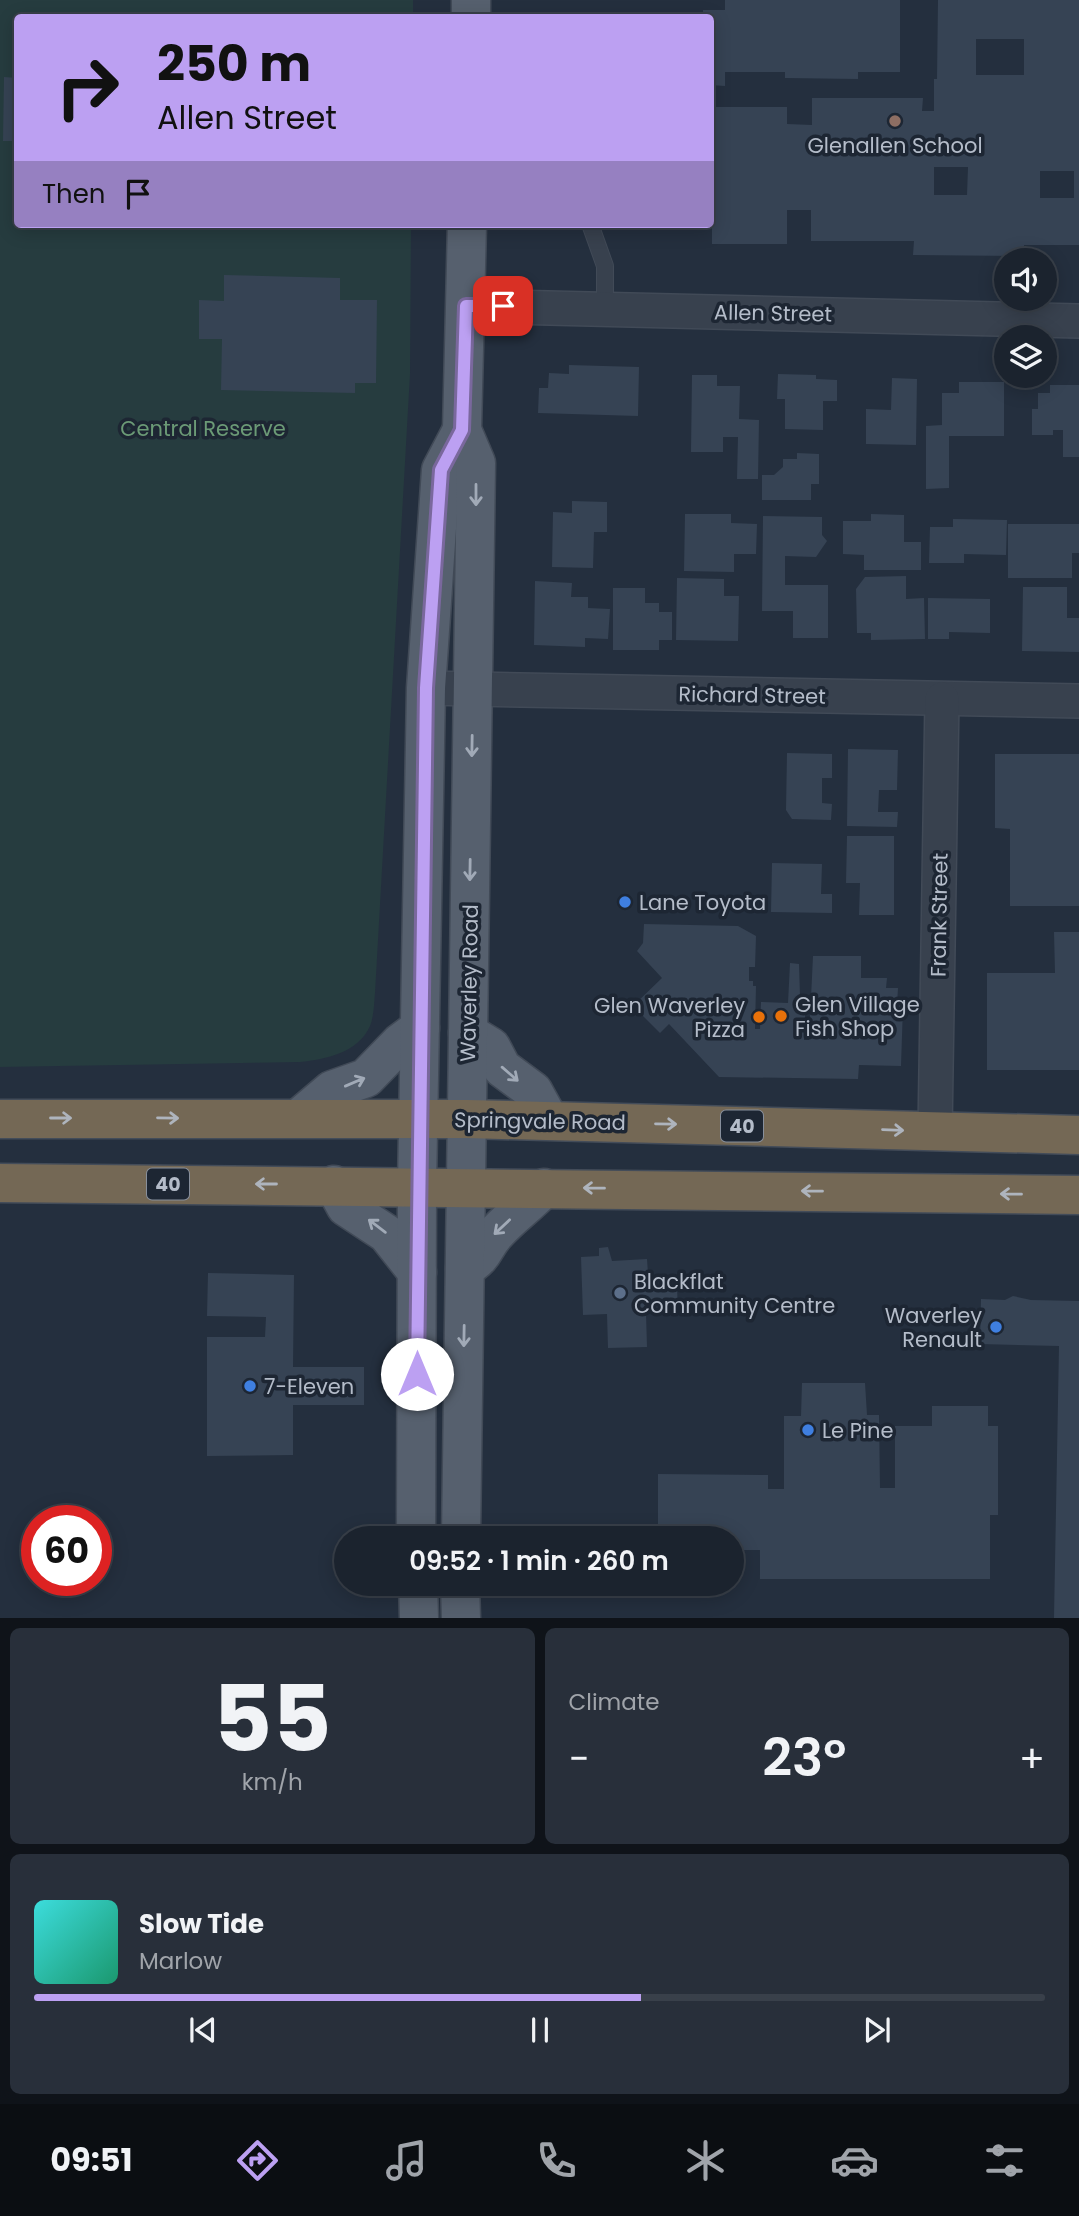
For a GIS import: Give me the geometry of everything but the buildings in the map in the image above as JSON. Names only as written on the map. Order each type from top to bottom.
[{"type":"highway","name":"Springvale Road","points":[[0,1119],[418,1118],[1079,1135]]},
{"type":"highway","name":"40","points":[[0,1183],[1079,1195]]},
{"type":"main road","name":"Waverley Road","points":[[461,1526],[476,463],[462,430],[467,228]]},
{"type":"main road","name":"Waverley Road","points":[[416,1526],[417,1186],[426,688],[441,470],[462,430]]},
{"type":"main road","points":[[299,1118],[332,1090],[366,1078],[400,1042],[420,1028]]},
{"type":"main road","points":[[468,1033],[491,1047],[502,1068],[533,1091],[549,1121]]},
{"type":"main road","points":[[334,1185],[346,1207],[380,1228],[417,1272]]},
{"type":"main road","points":[[465,1268],[483,1258],[495,1233],[523,1211],[544,1188]]},
{"type":"main road","points":[[418,1596],[419,1618]]},
{"type":"main road","points":[[460,1596],[461,1618]]},
{"type":"street","name":"Allen Street","points":[[466,306],[1079,321]]},
{"type":"street","name":"Richard Street","points":[[426,688],[1079,701]]},
{"type":"street","name":"Frank Street","points":[[935,1132],[942,699]]},
{"type":"lane","points":[[591,228],[605,266],[605,309]]},
{"type":"green space","name":"Central Reserve","points":[[0,0],[413,0],[413,14],[14,14],[14,228],[411,228],[410,374],[374,1010],[365,1035],[358,1043],[340,1053],[300,1062],[0,1067]]},
{"type":"place","name":"Glenallen School","points":[[895,121]]},
{"type":"place","name":"Lane Toyota","points":[[625,902]]},
{"type":"place","name":"Glen Village Fish Shop","points":[[781,1016]]},
{"type":"place","name":"Glen Waverley Pizza","points":[[759,1017]]},
{"type":"place","name":"Blackflat Community Centre","points":[[620,1293]]},
{"type":"place","name":"Waverley Renault","points":[[996,1327]]},
{"type":"place","name":"7-Eleven","points":[[250,1386]]},
{"type":"place","name":"Le Pine","points":[[808,1430]]},
{"type":"route","points":[[417,1374],[417,1186],[426,688],[433,563],[441,470],[462,430],[466,306],[503,306]]}]
